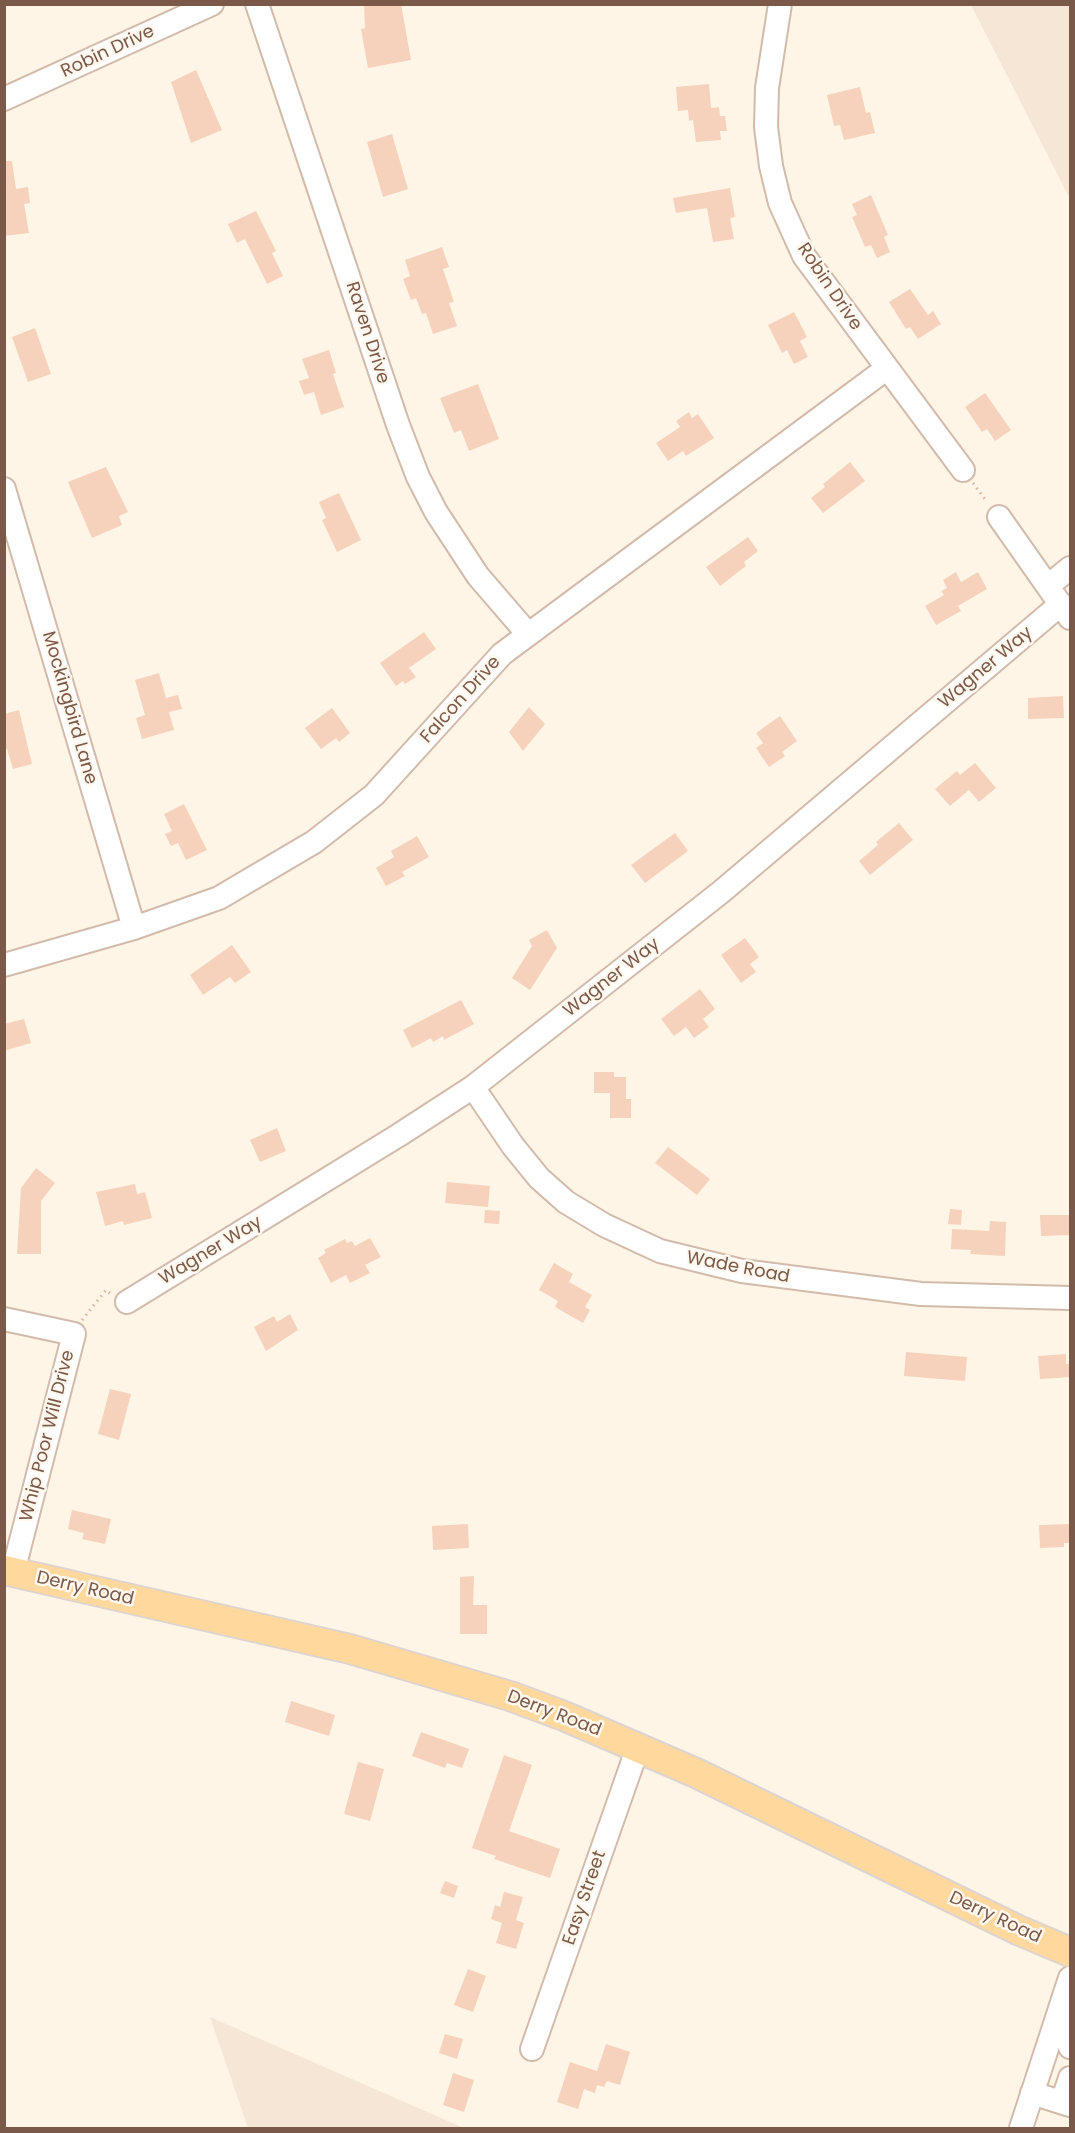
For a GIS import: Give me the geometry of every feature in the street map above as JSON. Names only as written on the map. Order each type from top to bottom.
[{"type":"main road","name":"Derry Road","points":[[9,1571],[420,1668],[553,1712],[638,1747],[1018,1930],[1071,1952]]},
{"type":"street","name":"Robin Drive","points":[[4,99],[212,4]]},
{"type":"street","name":"Raven Drive","points":[[257,4],[398,425],[418,477],[436,512],[478,576],[528,634]]},
{"type":"street","name":"Robin Drive","points":[[780,4],[767,88],[766,127],[771,166],[780,203],[804,256],[963,470]]},
{"type":"street","name":"Falcon Drive","points":[[4,965],[134,928],[236,889],[315,842],[345,820],[413,753],[481,675],[528,634],[886,369]]},
{"type":"street","name":"Mockingbird Lane","points":[[4,489],[134,928]]},
{"type":"street","points":[[999,517],[1060,603]]},
{"type":"street","name":"Wagner Way","points":[[127,1302],[399,1136],[473,1087],[772,850],[1060,603],[1071,568]]},
{"type":"street","name":"Wade Road","points":[[473,1087],[513,1146],[539,1178],[559,1196],[604,1225],[660,1251],[741,1271],[921,1294],[1071,1298]]},
{"type":"street","points":[[4,1319],[74,1334]]},
{"type":"street","name":"Whip Poor Will Drive","points":[[9,1571],[74,1334]]},
{"type":"street","name":"Easy Street","points":[[532,2049],[638,1747]]},
{"type":"street","points":[[1021,2128],[1059,2007],[1071,1978]]},
{"type":"street","points":[[1059,2007],[1071,2047]]},
{"type":"street","points":[[1032,2093],[1066,2103],[1071,2078]]},
{"type":"path","points":[[963,470],[999,517]]},
{"type":"path","points":[[74,1334],[90,1307],[106,1290],[127,1302]]},
{"type":"shaded area","points":[[971,5],[1070,5],[1070,199]]},
{"type":"shaded area","points":[[210,2017],[464,2128],[248,2128]]},
{"type":"building","points":[[364,4],[401,4],[411,60],[368,68],[361,29],[365,28]]},
{"type":"building","points":[[196,70],[222,130],[191,143],[171,82]]},
{"type":"building","points":[[709,84],[711,108],[719,107],[720,116],[725,116],[727,131],[720,131],[721,140],[696,142],[693,120],[689,121],[688,110],[678,111],[676,87]]},
{"type":"building","points":[[860,87],[866,113],[870,112],[875,133],[844,140],[840,125],[834,126],[827,95]]},
{"type":"building","points":[[392,134],[408,189],[383,197],[367,142]]},
{"type":"building","points":[[4,161],[12,161],[16,189],[28,187],[30,203],[24,204],[29,233],[4,236]]},
{"type":"building","points":[[730,188],[735,217],[730,218],[734,239],[713,242],[707,208],[676,213],[673,198]]},
{"type":"building","points":[[871,195],[888,235],[884,237],[890,252],[877,258],[871,245],[865,247],[852,217],[857,215],[852,204]]},
{"type":"building","points":[[256,211],[276,251],[272,253],[283,276],[267,284],[245,239],[237,243],[228,224]]},
{"type":"building","points":[[442,247],[449,267],[443,269],[454,302],[449,303],[457,326],[433,334],[426,313],[422,314],[416,298],[411,300],[403,279],[410,276],[405,260]]},
{"type":"building","points":[[910,289],[928,315],[933,311],[941,324],[918,339],[910,327],[906,329],[889,302]]},
{"type":"building","points":[[794,312],[807,337],[800,341],[808,357],[794,364],[787,350],[782,353],[768,325]]},
{"type":"building","points":[[35,328],[51,374],[28,382],[12,337]]},
{"type":"building","points":[[329,350],[336,373],[333,374],[344,407],[321,415],[314,392],[304,395],[299,381],[309,378],[302,359]]},
{"type":"building","points":[[478,384],[499,439],[469,451],[461,430],[454,433],[440,398]]},
{"type":"building","points":[[985,393],[1011,430],[995,441],[987,429],[982,432],[965,407]]},
{"type":"building","points":[[689,412],[692,418],[698,414],[714,438],[686,456],[683,451],[668,461],[656,443],[680,427],[676,421]]},
{"type":"building","points":[[850,462],[865,481],[823,513],[811,498],[825,487],[823,484]]},
{"type":"building","points":[[106,467],[128,512],[119,516],[122,525],[92,538],[68,482]]},
{"type":"building","points":[[339,493],[361,540],[337,552],[322,520],[326,518],[319,502]]},
{"type":"building","points":[[748,537],[758,551],[744,562],[746,566],[720,586],[706,567]]},
{"type":"building","points":[[956,572],[961,582],[978,572],[987,589],[958,606],[961,611],[936,625],[925,606],[944,595],[941,591],[947,588],[943,580]]},
{"type":"building","points":[[424,632],[436,649],[409,668],[416,677],[405,684],[403,681],[396,686],[380,663]]},
{"type":"building","points":[[159,673],[166,698],[178,695],[182,709],[169,712],[174,730],[142,739],[136,718],[145,715],[135,680]]},
{"type":"building","points":[[1063,696],[1064,718],[1028,719],[1028,698]]},
{"type":"building","points":[[529,707],[545,724],[523,751],[509,732]]},
{"type":"building","points":[[332,708],[350,733],[339,742],[336,738],[321,749],[305,728]]},
{"type":"building","points":[[19,710],[32,764],[13,769],[7,749],[4,749],[4,714]]},
{"type":"building","points":[[780,716],[797,741],[782,752],[785,756],[769,767],[756,748],[763,743],[756,733]]},
{"type":"building","points":[[975,763],[996,788],[979,802],[969,790],[950,806],[935,789],[957,771],[960,775]]},
{"type":"building","points":[[184,804],[207,850],[186,860],[178,843],[171,846],[165,834],[172,831],[164,814]]},
{"type":"building","points":[[899,823],[913,840],[870,875],[859,861],[878,845],[876,842]]},
{"type":"building","points":[[675,833],[688,851],[645,883],[631,865]]},
{"type":"building","points":[[417,836],[429,857],[402,872],[405,876],[386,886],[376,868],[394,857],[391,851]]},
{"type":"building","points":[[547,930],[557,948],[530,990],[512,978],[532,946],[529,940]]},
{"type":"building","points":[[745,938],[759,957],[750,964],[756,972],[741,983],[721,955]]},
{"type":"building","points":[[232,945],[251,972],[235,983],[230,977],[203,995],[190,975]]},
{"type":"building","points":[[700,989],[715,1009],[703,1019],[709,1027],[694,1038],[686,1027],[674,1036],[661,1019]]},
{"type":"building","points":[[461,1000],[474,1024],[444,1040],[443,1036],[433,1042],[431,1038],[412,1048],[403,1030]]},
{"type":"building","points":[[24,1019],[31,1043],[4,1051],[4,1024]]},
{"type":"building","points":[[594,1072],[614,1072],[614,1077],[626,1077],[626,1099],[631,1099],[631,1118],[610,1118],[610,1093],[594,1093]]},
{"type":"building","points":[[277,1128],[286,1151],[260,1162],[250,1140]]},
{"type":"building","points":[[668,1147],[710,1179],[697,1195],[655,1163]]},
{"type":"building","points":[[36,1168],[55,1183],[41,1201],[41,1254],[17,1254],[21,1188]]},
{"type":"building","points":[[447,1182],[490,1186],[488,1207],[445,1203]]},
{"type":"building","points":[[135,1184],[137,1194],[145,1192],[152,1218],[124,1225],[123,1221],[105,1226],[96,1192]]},
{"type":"building","points":[[950,1209],[962,1210],[961,1225],[948,1224]]},
{"type":"building","points":[[485,1210],[500,1211],[499,1224],[484,1223]]},
{"type":"building","points":[[1040,1215],[1071,1215],[1071,1235],[1041,1236]]},
{"type":"building","points":[[990,1221],[1006,1222],[1005,1256],[970,1254],[971,1250],[951,1249],[952,1229],[989,1231]]},
{"type":"building","points":[[370,1238],[381,1257],[365,1265],[370,1273],[350,1283],[346,1275],[331,1283],[318,1258],[326,1253],[324,1250],[345,1239],[347,1243],[352,1241],[355,1246]]},
{"type":"building","points":[[554,1263],[573,1274],[569,1282],[592,1295],[585,1307],[590,1310],[583,1323],[555,1307],[558,1301],[539,1290]]},
{"type":"building","points":[[290,1314],[298,1330],[266,1351],[254,1327],[274,1316],[277,1322]]},
{"type":"building","points":[[906,1352],[967,1357],[965,1381],[904,1376]]},
{"type":"building","points":[[1066,1354],[1066,1364],[1071,1364],[1071,1377],[1040,1379],[1038,1356]]},
{"type":"building","points":[[110,1389],[131,1394],[119,1440],[98,1434]]},
{"type":"building","points":[[72,1510],[111,1519],[105,1544],[82,1539],[84,1533],[68,1529]]},
{"type":"building","points":[[468,1524],[469,1548],[433,1550],[432,1526]]},
{"type":"building","points":[[1071,1524],[1071,1543],[1064,1543],[1064,1547],[1040,1548],[1039,1525]]},
{"type":"building","points":[[474,1576],[473,1605],[487,1605],[487,1634],[460,1634],[460,1577]]},
{"type":"building","points":[[291,1701],[335,1715],[329,1736],[285,1722]]},
{"type":"building","points":[[421,1732],[469,1749],[462,1768],[447,1763],[445,1768],[412,1756]]},
{"type":"building","points":[[504,1755],[532,1765],[509,1831],[560,1849],[550,1878],[494,1859],[496,1856],[472,1848]]},
{"type":"building","points":[[358,1762],[384,1769],[370,1821],[344,1814]]},
{"type":"building","points":[[445,1881],[458,1886],[454,1898],[440,1893]]},
{"type":"building","points":[[504,1892],[523,1897],[516,1920],[524,1923],[516,1949],[496,1943],[502,1923],[491,1919],[495,1905],[500,1907]]},
{"type":"building","points":[[468,1969],[486,1976],[473,2012],[454,2005]]},
{"type":"building","points":[[445,2034],[463,2039],[457,2059],[439,2053]]},
{"type":"building","points":[[606,2044],[630,2052],[620,2085],[607,2081],[604,2087],[597,2085],[595,2093],[584,2089],[578,2109],[557,2102],[570,2062],[597,2071]]},
{"type":"building","points":[[453,2073],[474,2080],[464,2112],[443,2105]]}]
